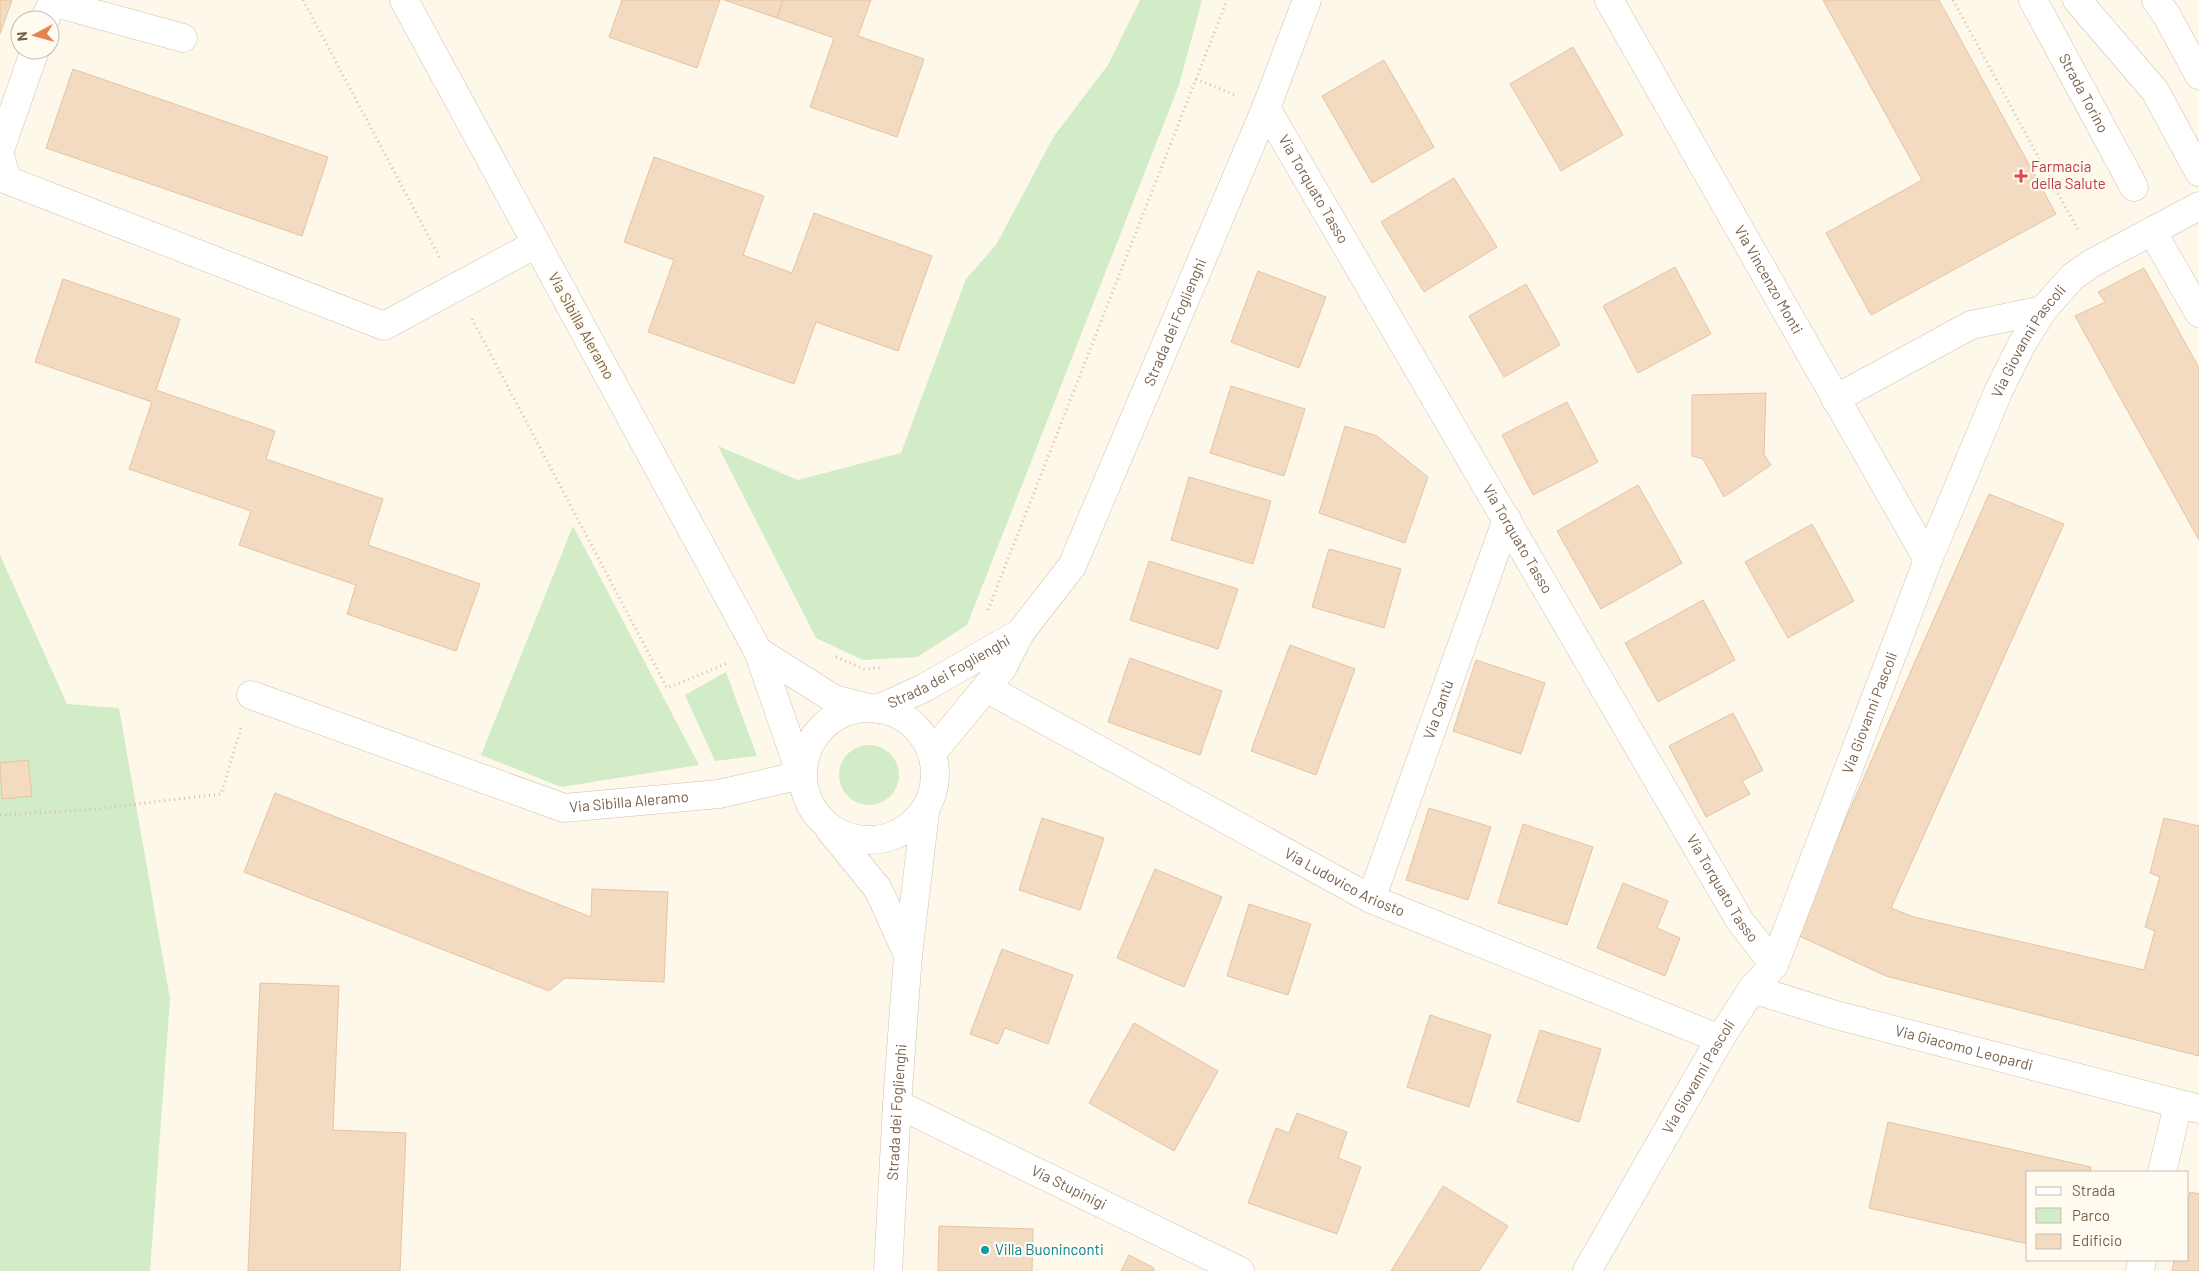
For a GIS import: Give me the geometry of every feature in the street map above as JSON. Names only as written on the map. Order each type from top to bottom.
[{"type":"street","name":"Via Sibilla Aleramo","points":[[251,695],[564,808],[719,794],[801,775],[758,652],[404,0]]},
{"type":"street","name":"Strada dei Foglienghi","points":[[932,753],[1003,668],[1020,633],[1072,566],[1266,108],[1307,0]]},
{"type":"street","name":"Via Vincenzo Monti","points":[[1609,0],[1928,560]]},
{"type":"street","points":[[2156,0],[2167,16],[2199,75]]},
{"type":"street","points":[[2038,11],[2078,1],[2155,91],[2199,172]]},
{"type":"street","points":[[49,10],[52,2],[183,38]]},
{"type":"street","name":"Strada Torino","points":[[2038,11],[2134,187]]},
{"type":"street","points":[[0,150],[32,60]]},
{"type":"street","name":"Via Torquato Tasso","points":[[1266,108],[1740,921],[1774,965]]},
{"type":"street","points":[[0,155],[7,180],[384,326],[536,244]]},
{"type":"street","name":"Via Giovanni Pascoli","points":[[1587,1271],[1720,1039],[1752,989],[1774,965],[1928,560],[1999,390],[2022,344],[2044,310],[2072,277],[2092,263],[2199,206]]},
{"type":"street","points":[[2152,231],[2199,313]]},
{"type":"street","points":[[1835,399],[1971,325],[2044,310]]},
{"type":"street","name":"Via Cantù","points":[[1371,899],[1507,519]]},
{"type":"street","name":"Strada dei Foglienghi","points":[[908,955],[878,889],[810,807],[801,775],[804,756],[813,736],[823,725],[837,715],[872,708],[924,688],[1020,633]]},
{"type":"street","name":"Via Sibilla Aleramo","points":[[758,652],[834,699],[872,708]]},
{"type":"street","name":"Via Ludovico Ariosto","points":[[986,688],[1371,899],[1720,1039]]},
{"type":"street","name":"Strada dei Foglienghi","points":[[872,708],[890,711],[907,719],[919,730],[932,753],[935,781],[925,813],[908,955],[897,1104],[888,1271]]},
{"type":"street","name":"Strada dei Foglienghi","points":[[826,825],[837,833],[856,840],[883,839],[903,831],[925,813]]},
{"type":"street","name":"Via Giacomo Leopardi","points":[[1752,989],[1836,1015],[2188,1107],[2162,1171]]},
{"type":"street","name":"Via Stupinigi","points":[[897,1104],[1240,1271]]},
{"type":"path","points":[[303,0],[667,688],[758,652]]},
{"type":"path","points":[[983,616],[989,608],[1227,0]]},
{"type":"path","points":[[1953,0],[2080,234],[2113,252]]},
{"type":"path","points":[[1196,79],[1266,108]]},
{"type":"path","points":[[829,653],[864,668],[883,668]]},
{"type":"path","points":[[0,815],[86,810],[221,794],[251,695]]},
{"type":"green space","points":[[1140,0],[1202,0],[1179,85],[967,625],[917,657],[863,660],[816,638],[718,446],[798,480],[901,453],[966,279],[996,245],[1054,136],[1108,65]]},
{"type":"green space","points":[[573,526],[699,765],[561,787],[481,755]]},
{"type":"green space","points":[[0,555],[67,704],[119,708],[170,999],[150,1271],[0,1271]]},
{"type":"green space","points":[[726,672],[757,756],[715,761],[685,695]]},
{"type":"green space","points":[[869,745],[885,750],[890,754],[894,759],[899,775],[894,791],[890,796],[885,800],[869,805],[853,800],[848,796],[844,791],[839,775],[844,759],[848,754],[853,750]]},
{"type":"building","points":[[0,0],[12,0],[0,34]]},
{"type":"building","points":[[622,0],[720,0],[697,68],[609,37]]},
{"type":"building","points":[[724,0],[783,0],[777,18]]},
{"type":"building","points":[[783,0],[871,0],[858,36],[924,59],[897,137],[810,107],[834,38],[777,18]]},
{"type":"building","points":[[1823,0],[1939,0],[2056,214],[1871,315],[1826,233],[1922,180]]},
{"type":"building","points":[[1573,47],[1623,135],[1561,171],[1510,84]]},
{"type":"building","points":[[1384,60],[1434,147],[1372,183],[1322,96]]},
{"type":"building","points":[[73,69],[328,157],[302,236],[46,148]]},
{"type":"building","points":[[654,157],[764,196],[743,255],[792,273],[814,213],[932,256],[898,351],[816,322],[794,384],[648,332],[674,260],[624,242]]},
{"type":"building","points":[[1454,178],[1497,247],[1424,292],[1381,222]]},
{"type":"building","points":[[1675,267],[1711,334],[1638,373],[1603,306]]},
{"type":"building","points":[[2144,268],[2199,368],[2199,540],[2075,316],[2105,302],[2098,292]]},
{"type":"building","points":[[1258,271],[1326,297],[1299,368],[1231,342]]},
{"type":"building","points":[[63,279],[180,319],[156,390],[275,431],[266,459],[383,499],[368,545],[480,584],[456,651],[347,614],[356,585],[239,545],[251,511],[129,469],[152,402],[35,362]]},
{"type":"building","points":[[1526,284],[1560,345],[1504,377],[1469,316]]},
{"type":"building","points":[[1231,386],[1305,409],[1284,476],[1210,453]]},
{"type":"building","points":[[1766,393],[1764,454],[1771,465],[1724,497],[1703,459],[1692,456],[1692,395]]},
{"type":"building","points":[[1567,402],[1598,462],[1533,495],[1502,435]]},
{"type":"building","points":[[1345,426],[1377,436],[1428,477],[1405,543],[1319,513]]},
{"type":"building","points":[[1189,477],[1271,501],[1253,564],[1171,540]]},
{"type":"building","points":[[1638,485],[1682,563],[1601,609],[1557,531]]},
{"type":"building","points":[[1989,494],[2064,524],[1891,908],[1914,917],[2144,970],[2155,931],[2145,927],[2160,877],[2150,873],[2164,818],[2199,826],[2199,1056],[1886,976],[1795,934]]},
{"type":"building","points":[[1812,524],[1854,601],[1788,638],[1745,562]]},
{"type":"building","points":[[1329,549],[1401,569],[1384,628],[1312,607]]},
{"type":"building","points":[[1149,561],[1238,589],[1218,649],[1130,620]]},
{"type":"building","points":[[1703,600],[1735,660],[1658,702],[1625,643]]},
{"type":"building","points":[[1290,645],[1355,669],[1316,775],[1251,751]]},
{"type":"building","points":[[1130,658],[1222,691],[1200,755],[1108,722]]},
{"type":"building","points":[[1476,660],[1545,683],[1521,754],[1453,731]]},
{"type":"building","points":[[1733,713],[1763,770],[1742,781],[1750,794],[1706,817],[1669,746]]},
{"type":"building","points":[[28,760],[32,796],[2,799],[0,763]]},
{"type":"building","points":[[275,793],[591,917],[592,889],[668,892],[664,982],[565,978],[549,991],[244,872]]},
{"type":"building","points":[[1429,808],[1491,827],[1468,900],[1406,880]]},
{"type":"building","points":[[1042,818],[1104,838],[1080,910],[1019,890]]},
{"type":"building","points":[[1523,824],[1593,847],[1567,925],[1498,903]]},
{"type":"building","points":[[1155,869],[1222,897],[1184,987],[1117,958]]},
{"type":"building","points":[[1623,883],[1668,901],[1657,928],[1680,938],[1665,976],[1597,948]]},
{"type":"building","points":[[1249,904],[1311,924],[1288,995],[1227,976]]},
{"type":"building","points":[[1002,949],[1073,975],[1048,1044],[1005,1028],[998,1044],[970,1034]]},
{"type":"building","points":[[260,983],[339,986],[333,1130],[406,1133],[400,1271],[248,1271]]},
{"type":"building","points":[[1430,1015],[1491,1035],[1469,1107],[1407,1087]]},
{"type":"building","points":[[1134,1023],[1218,1071],[1174,1151],[1089,1103]]},
{"type":"building","points":[[1540,1030],[1601,1049],[1579,1122],[1517,1102]]},
{"type":"building","points":[[1297,1113],[1347,1132],[1338,1158],[1361,1167],[1337,1234],[1248,1203],[1276,1128],[1289,1133]]},
{"type":"building","points":[[1888,1122],[2091,1167],[2090,1171],[2026,1171],[2026,1244],[1869,1208]]},
{"type":"building","points":[[1443,1186],[1508,1226],[1479,1271],[1391,1271]]},
{"type":"building","points":[[2190,1192],[2199,1194],[2199,1271],[2172,1271],[2174,1261],[2189,1261]]},
{"type":"building","name":"Villa Buoninconti","points":[[939,1226],[1033,1229],[1032,1271],[938,1271]]},
{"type":"building","points":[[1129,1255],[1154,1268],[1154,1271],[1121,1271]]},
{"type":"place","name":"Farmacia della Salute","points":[[2021,176]]},
{"type":"place","name":"Villa Buoninconti","points":[[985,1250]]}]
